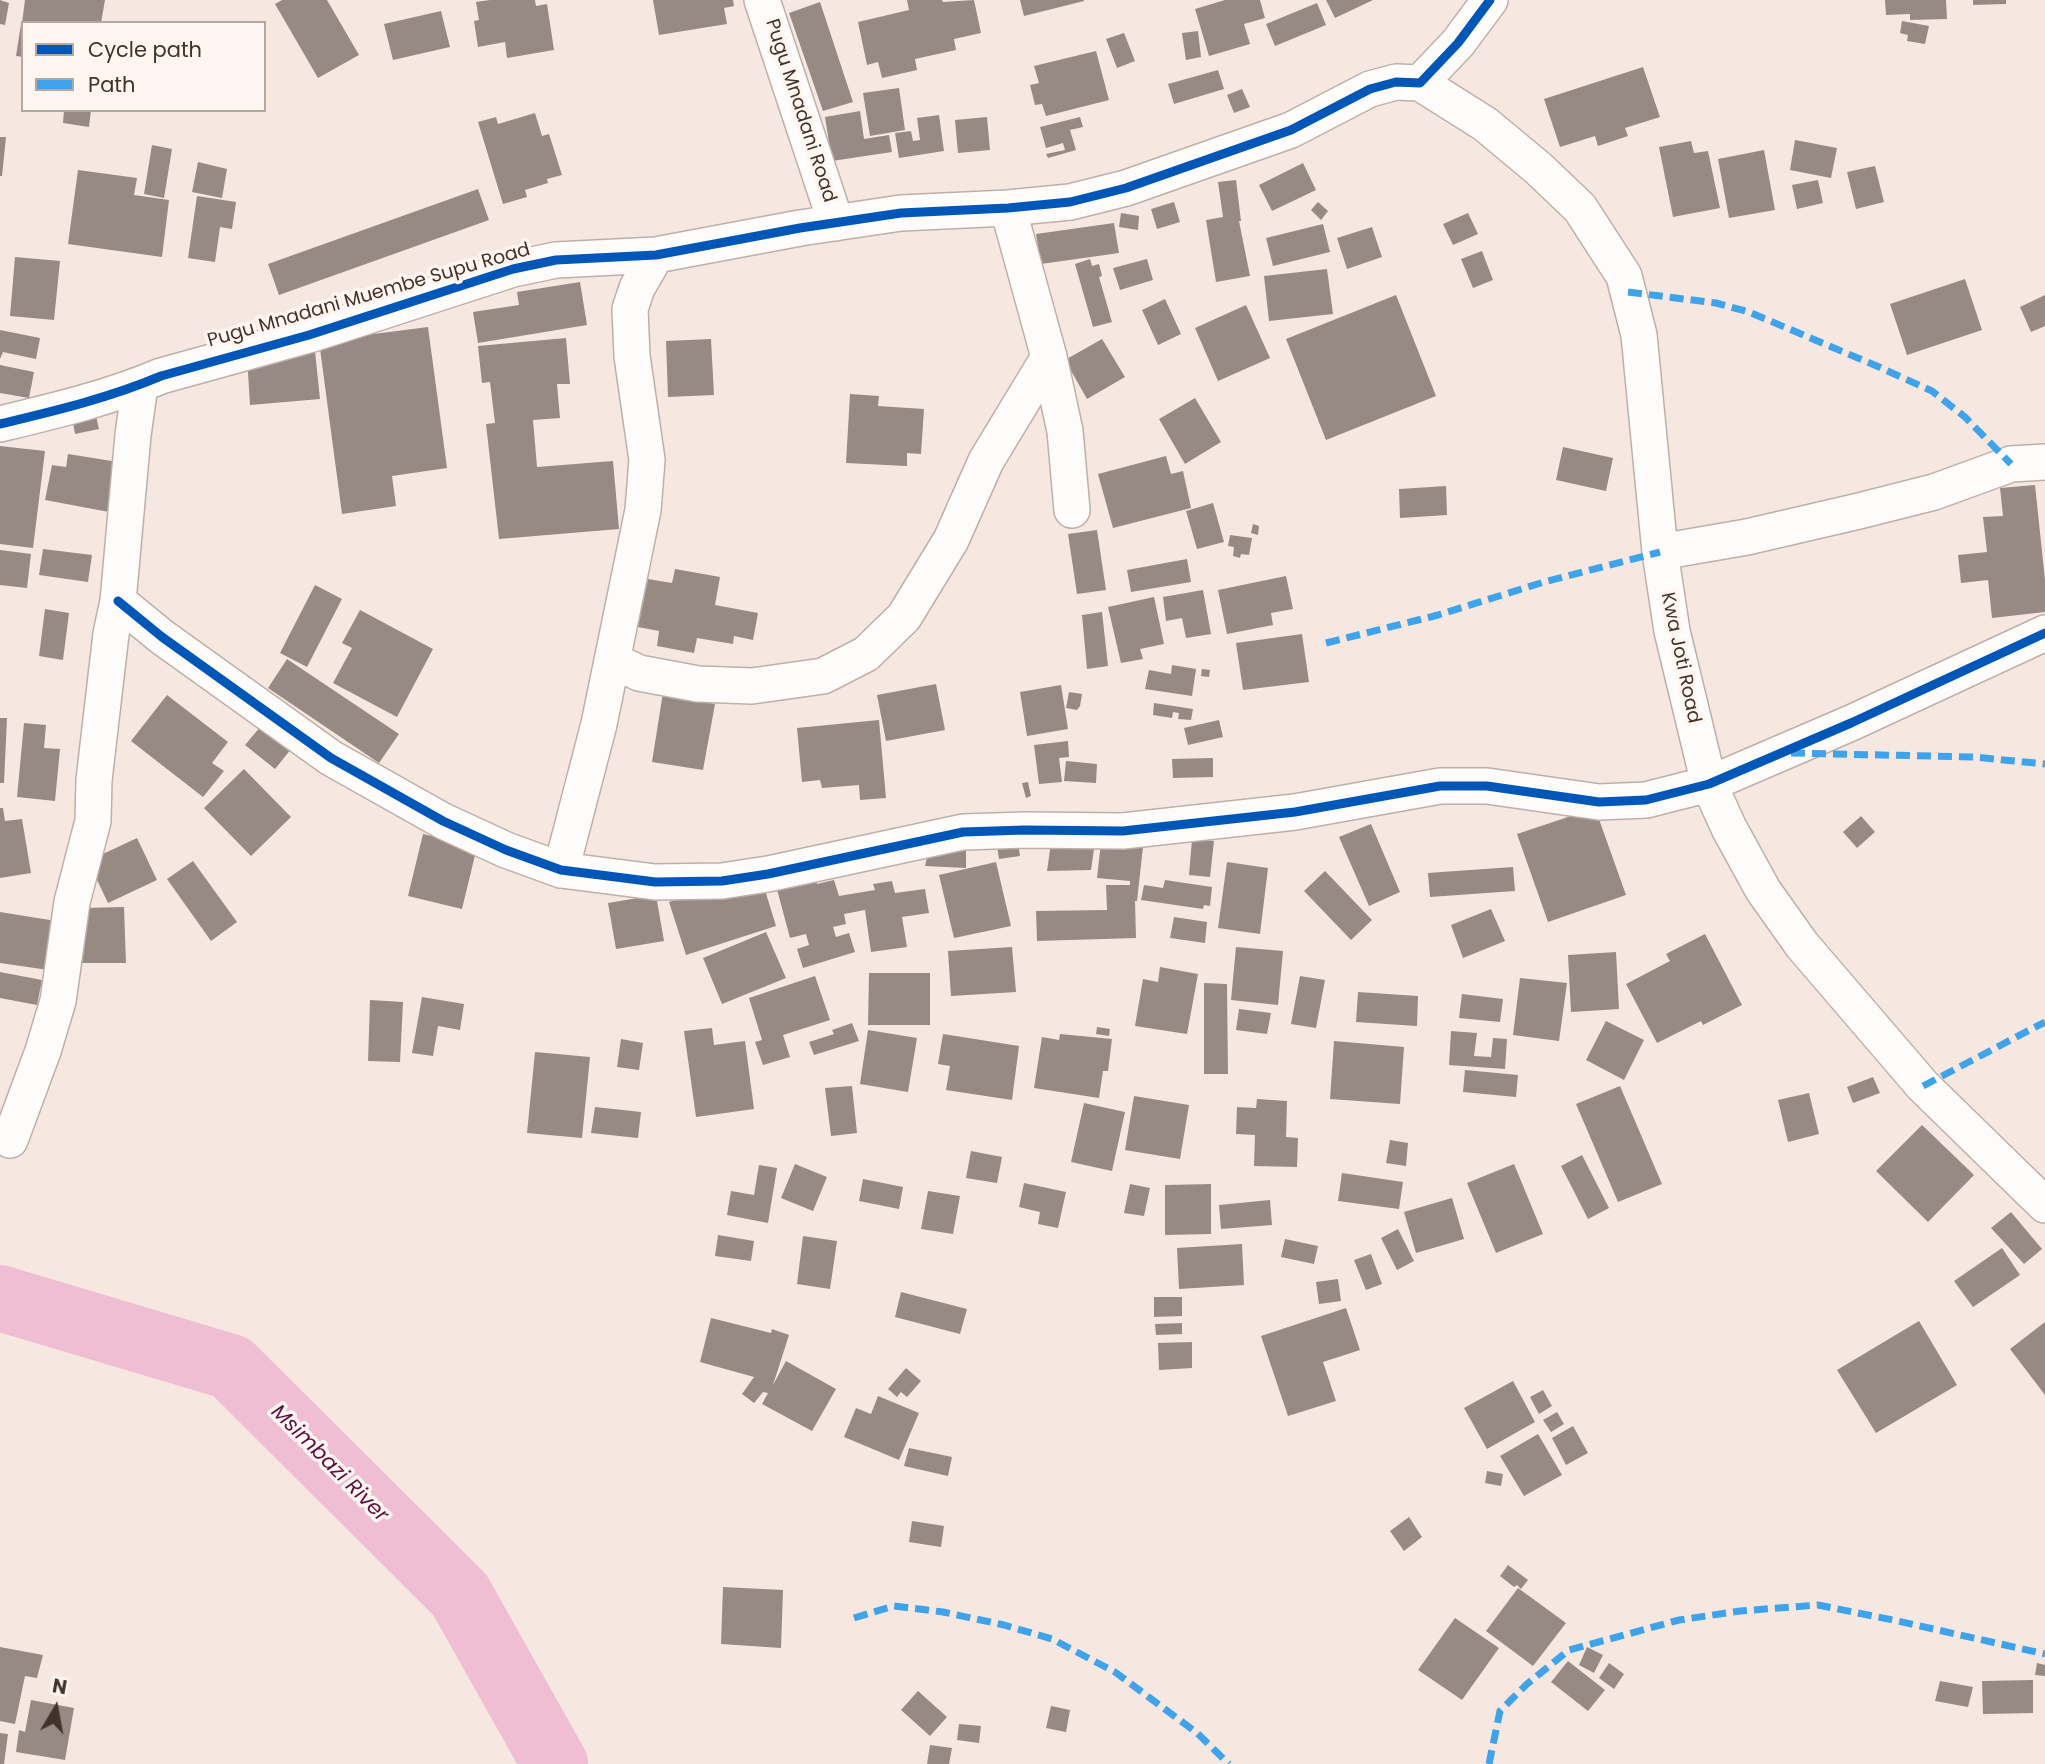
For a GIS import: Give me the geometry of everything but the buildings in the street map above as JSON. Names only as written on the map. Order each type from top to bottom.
[{"type":"street","name":"Pugu Mnadani Road","points":[[762,0],[836,223]]},
{"type":"street","points":[[1420,83],[1458,43],[1490,0]]},
{"type":"street","name":"Pugu Mnadani Muembe Supu Road","points":[[0,424],[54,412],[141,385],[173,372],[309,335],[513,269],[556,260],[656,255],[901,213],[1069,202],[1126,188],[1292,130],[1370,89],[1396,82],[1420,83]]},
{"type":"street","name":"Kwa Joti Road","points":[[1420,83],[1486,124],[1538,167],[1580,208],[1624,276],[1639,335],[1660,552],[1672,631],[1709,784],[1729,828],[1763,890],[1802,945],[1923,1086],[2045,1205]]},
{"type":"street","points":[[1009,208],[1049,357],[1065,431],[1072,510]]},
{"type":"street","points":[[561,870],[599,724],[637,547],[647,460],[632,356],[629,309],[637,288],[656,255]]},
{"type":"street","points":[[612,660],[639,673],[687,682],[752,685],[823,676],[866,654],[904,617],[951,540],[986,461],[1049,357]]},
{"type":"street","points":[[10,1140],[58,1002],[72,902],[93,821],[94,780],[111,634],[118,600],[133,435],[141,385]]},
{"type":"street","points":[[1660,552],[1747,537],[1859,511],[1934,492],[2011,464],[2045,462]]},
{"type":"street","points":[[118,600],[162,637],[331,758],[443,821],[506,850],[561,870],[655,882],[722,881],[859,856],[964,832],[1122,831],[1295,812],[1440,786],[1487,786],[1599,802],[1646,800],[1709,784],[1851,723],[2045,633]]},
{"type":"waterway","name":"Msimbazi River","points":[[0,1298],[231,1367],[460,1595],[555,1764]]},
{"type":"marked path","points":[[1628,292],[1716,303],[1749,312],[1879,367],[1932,391],[1965,417],[2011,464]]},
{"type":"marked path","points":[[1326,643],[1438,615],[1544,582],[1660,552]]},
{"type":"marked path","points":[[1791,753],[1974,757],[2045,764]]},
{"type":"marked path","points":[[1923,1086],[2045,1022]]},
{"type":"marked path","points":[[1489,1764],[1500,1711],[1527,1684],[1569,1650],[1679,1620],[1740,1611],[1818,1605],[2045,1654]]},
{"type":"marked path","points":[[854,1618],[894,1606],[943,1612],[1052,1639],[1115,1672],[1197,1733],[1229,1764]]},
{"type":"cycle path","points":[[0,424],[81,403],[161,376],[309,335],[513,269],[556,260],[656,255],[800,228],[901,213],[1070,202],[1126,188],[1291,130],[1370,89],[1396,82],[1420,83],[1458,43],[1490,0]]},
{"type":"cycle path","points":[[118,601],[162,637],[331,758],[443,821],[506,850],[561,870],[655,882],[722,881],[768,874],[963,832],[1123,831],[1295,812],[1440,786],[1487,786],[1599,802],[1646,800],[1709,784],[1851,723],[2045,633]]}]
